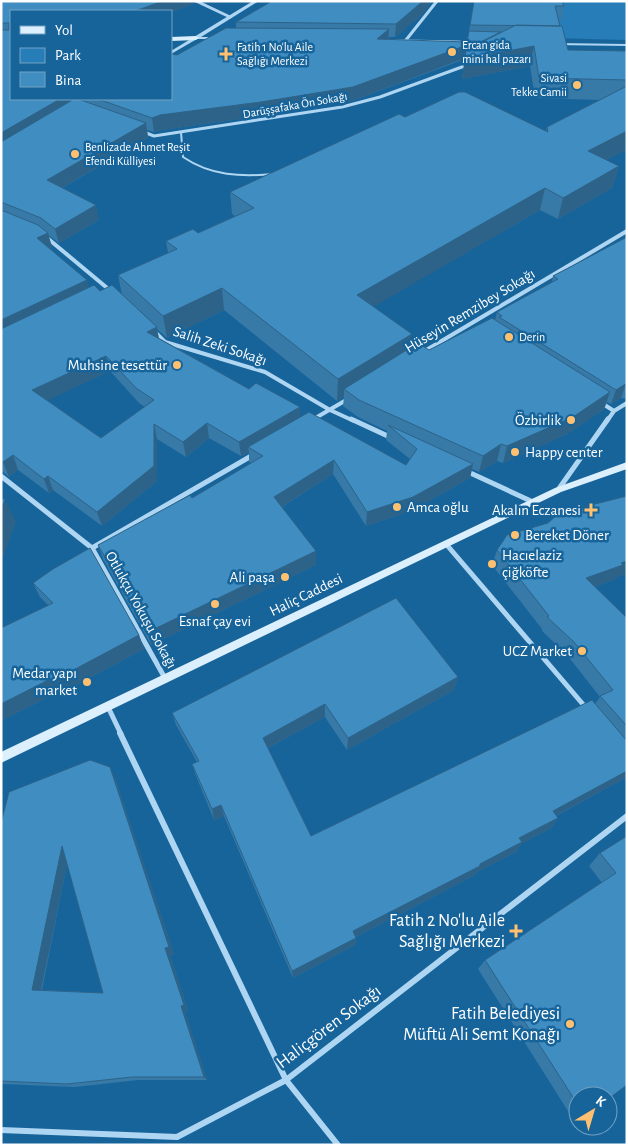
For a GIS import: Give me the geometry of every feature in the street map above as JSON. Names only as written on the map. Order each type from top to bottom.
[{"type":"main road","points":[[172,38],[196,38]]},
{"type":"main road","name":"Haliç Caddesi","points":[[1,758],[558,490],[627,465]]},
{"type":"street","points":[[196,1],[230,17]]},
{"type":"street","points":[[172,52],[257,1]]},
{"type":"street","points":[[406,40],[437,1]]},
{"type":"street","points":[[196,38],[220,38]]},
{"type":"street","points":[[378,40],[484,42]]},
{"type":"street","points":[[549,43],[627,45]]},
{"type":"street","name":"Darüşşafaka Ön Sokağı","points":[[137,130],[154,136],[342,107],[380,97],[474,62]]},
{"type":"street","name":"Hüseyin Remzibey Sokağı","points":[[414,358],[472,321],[627,231]]},
{"type":"street","points":[[44,236],[117,297]]},
{"type":"street","points":[[102,294],[110,290]]},
{"type":"street","points":[[472,321],[480,326]]},
{"type":"street","name":"Salih Zeki Sokağı","points":[[152,329],[166,342],[265,372],[330,410],[401,442]]},
{"type":"street","points":[[305,425],[355,394]]},
{"type":"street","points":[[598,401],[614,411]]},
{"type":"street","points":[[558,490],[614,411],[627,403]]},
{"type":"street","points":[[92,548],[262,449]]},
{"type":"street","points":[[463,470],[534,502]]},
{"type":"street","name":"Otlukçu Yokuşu Sokağı","points":[[1,476],[92,548],[166,680]]},
{"type":"street","points":[[446,544],[594,718]]},
{"type":"street","points":[[108,707],[286,1080],[338,1145]]},
{"type":"street","name":"Haliçgören Sokağı","points":[[1,1130],[177,1137],[286,1080],[627,816]]},
{"type":"lane","points":[[181,132],[184,157],[195,166],[235,177],[278,173]]},
{"type":"green space","points":[[510,1],[627,1],[627,40],[512,37]]},
{"type":"building","points":[[1,1],[163,1],[138,10],[10,10],[10,100],[58,100],[1,133],[1,30],[9,30],[9,23],[1,23]]},
{"type":"building","points":[[272,1],[423,1],[396,24],[236,22]]},
{"type":"building","points":[[474,1],[562,1],[564,6],[555,6],[560,26],[470,25]]},
{"type":"building","points":[[516,25],[562,26],[568,50],[627,51],[627,80],[539,78],[534,46],[465,59],[466,50]]},
{"type":"building","points":[[226,28],[389,29],[377,39],[467,42],[469,31],[501,32],[466,49],[467,45],[353,87],[261,102],[160,115],[152,118],[101,100],[172,100],[172,54],[177,55]]},
{"type":"building","points":[[627,86],[627,131],[588,151],[619,166],[563,198],[545,188],[357,295],[412,334],[338,379],[222,288],[163,316],[118,275],[177,249],[166,241],[193,229],[198,233],[254,208],[230,192],[399,114],[405,117],[459,92],[465,92],[548,132],[547,127]]},
{"type":"building","points":[[72,100],[81,100],[146,123],[47,180],[96,205],[55,229],[41,218],[1,202],[1,142]]},
{"type":"building","points":[[1,210],[38,225],[48,233],[37,238],[87,280],[1,320]]},
{"type":"building","points":[[627,237],[627,383],[616,390],[499,317],[502,316],[497,312],[558,279],[553,276]]},
{"type":"building","points":[[94,285],[100,291],[112,285],[157,327],[147,332],[249,389],[256,383],[300,407],[239,442],[207,423],[183,442],[154,424],[154,466],[97,512],[48,476],[44,479],[13,455],[3,462],[1,461],[1,329]],"holes":[[[106,356],[136,388],[154,400],[101,438],[32,390]]]},
{"type":"building","points":[[492,318],[610,392],[573,417],[507,446],[501,444],[483,456],[359,400],[344,389],[418,343],[429,350]]},
{"type":"building","points":[[309,412],[406,465],[417,449],[388,425],[473,464],[413,497],[367,512],[334,460],[274,497],[316,551],[148,632],[98,545],[190,495],[192,498],[263,456],[248,447]]},
{"type":"building","points":[[627,496],[627,561],[621,563],[623,565],[586,578],[627,618],[627,726],[600,696],[613,690],[574,642],[547,617],[549,616],[497,550],[507,535],[548,523],[557,515]]},
{"type":"building","points":[[1,499],[5,499],[1,510]]},
{"type":"building","points":[[90,548],[139,635],[64,675],[62,673],[1,704],[1,628],[53,603],[33,583]]},
{"type":"building","points":[[396,598],[458,677],[348,738],[325,704],[263,738],[311,836],[592,700],[627,741],[627,771],[553,811],[558,818],[519,838],[522,842],[480,864],[480,866],[353,931],[356,938],[292,971],[221,805],[212,809],[192,764],[199,761],[172,713]]},
{"type":"building","points":[[90,760],[110,767],[169,947],[165,948],[184,1005],[181,1006],[204,1077],[132,1077],[67,1084],[1,1081],[1,823],[9,792]],"holes":[[[62,846],[103,993],[32,990]]]},
{"type":"building","name":"Fatih Belediyesi Müftü Ali Semt Konağı","points":[[627,836],[627,1085],[618,1092],[618,1086],[568,1086],[568,1089],[485,960],[616,873],[600,853]]},
{"type":"place","name":"Ercan gida mini hal pazarı","points":[[452,52]]},
{"type":"place","name":"Fatih 1 No'lu Aile Sağlığı Merkezi","points":[[226,54]]},
{"type":"place","name":"Sivasi Tekke Camii","points":[[577,85]]},
{"type":"place","name":"Benlizade Ahmet Reşit Efendi Külliyesi","points":[[75,154]]},
{"type":"place","name":"Derin","points":[[509,337]]},
{"type":"place","name":"Muhsine tesettür","points":[[177,365]]},
{"type":"place","name":"Özbirlik","points":[[571,420]]},
{"type":"place","name":"Happy center","points":[[515,452]]},
{"type":"place","name":"Amca oğlu","points":[[397,507]]},
{"type":"place","name":"Akalın Eczanesi","points":[[591,510]]},
{"type":"place","name":"Bereket Döner","points":[[515,535]]},
{"type":"place","name":"Hacıelaziz çiğköfte","points":[[492,564]]},
{"type":"place","name":"Ali paşa","points":[[285,577]]},
{"type":"place","name":"Esnaf çay evi","points":[[215,604]]},
{"type":"place","name":"UCZ Market","points":[[582,651]]},
{"type":"place","name":"Medar yapı market","points":[[87,682]]},
{"type":"place","name":"Fatih 2 No'lu Aile Sağlığı Merkezi","points":[[516,931]]},
{"type":"place","name":"Fatih Belediyesi Müftü Ali Semt Konağı","points":[[570,1024]]}]
